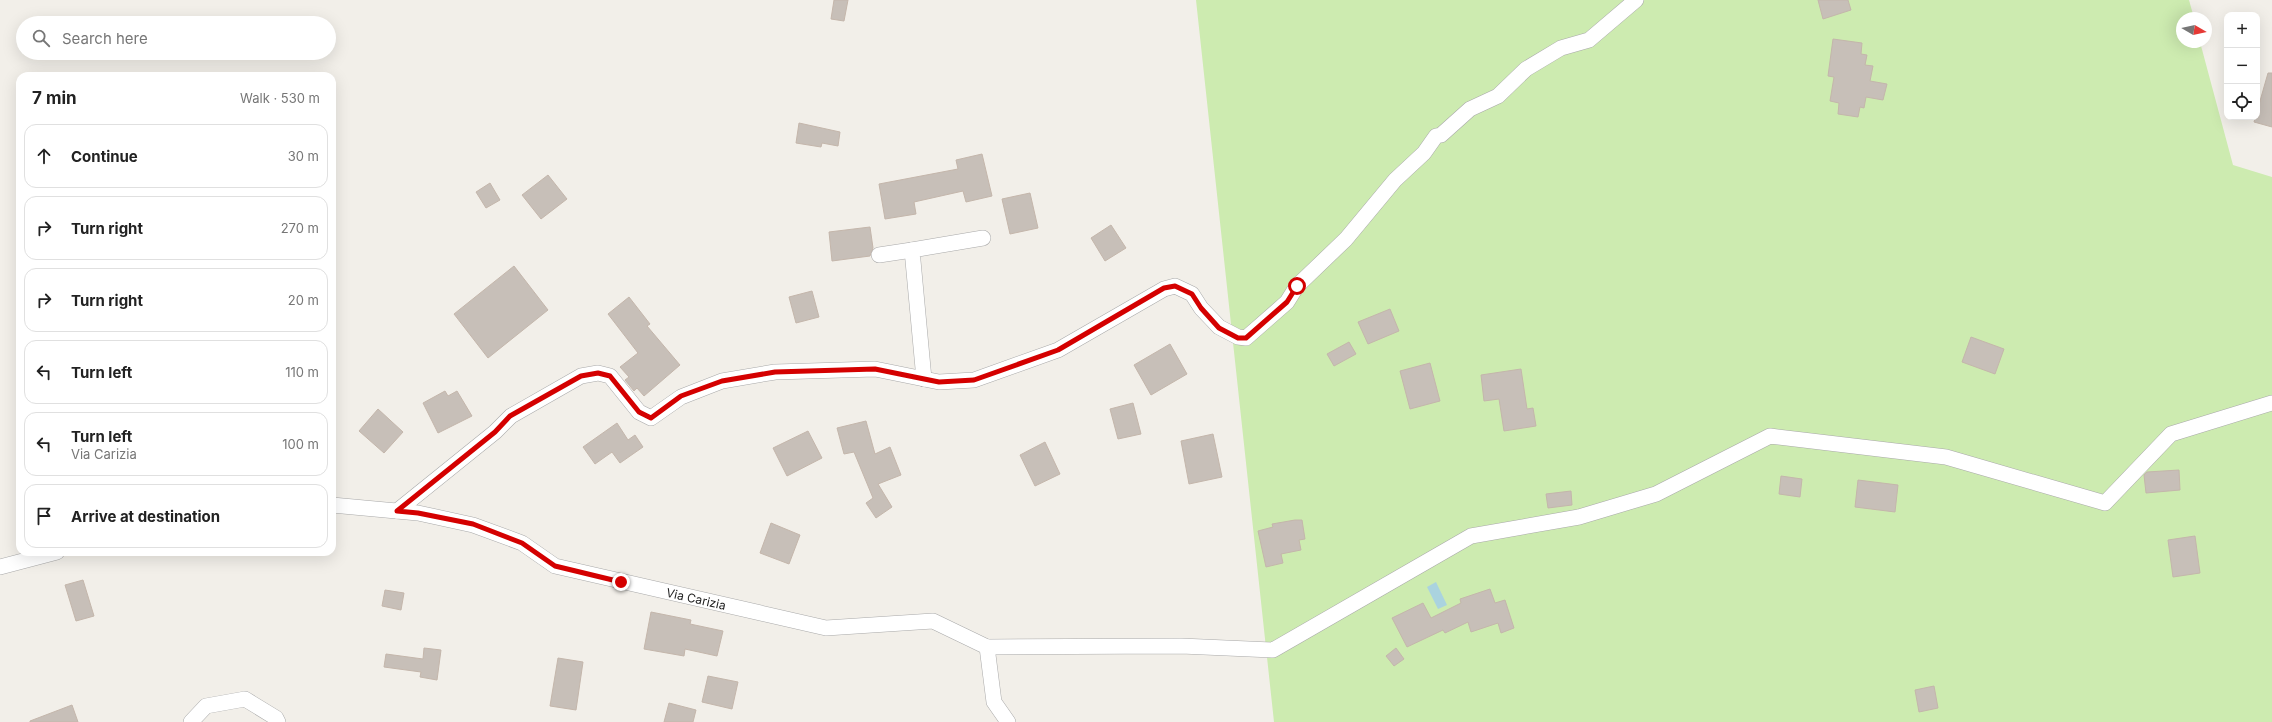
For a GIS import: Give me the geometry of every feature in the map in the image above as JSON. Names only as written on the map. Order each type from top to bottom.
[{"type":"street","points":[[397,511],[495,432],[510,416],[581,376],[598,373],[610,376],[639,412],[651,418],[681,396],[722,381],[775,372],[875,369],[939,382],[974,380],[1058,350],[1164,288],[1175,286],[1192,294],[1201,308],[1219,328],[1238,338],[1246,338],[1287,302],[1297,286],[1346,238],[1395,180],[1424,153],[1436,136],[1441,135],[1470,109],[1498,96],[1526,69],[1561,48],[1589,40],[1636,0]]},
{"type":"street","points":[[879,255],[983,238]]},
{"type":"street","points":[[912,250],[924,379]]},
{"type":"street","points":[[1008,722],[994,702],[987,647],[1181,646],[1273,650],[1471,536],[1579,517],[1656,494],[1770,436],[1946,457],[2105,503],[2171,434],[2272,403]]},
{"type":"street","name":"Via Carizia","points":[[336,505],[418,513],[473,524],[522,543],[555,566],[826,628],[933,621],[987,647]]},
{"type":"street","points":[[0,567],[43,556]]},
{"type":"street","points":[[191,722],[206,706],[245,699],[276,718],[278,722]]},
{"type":"green space","points":[[1196,0],[2189,0],[2192,12],[2176,12],[2176,48],[2202,48],[2233,165],[2272,177],[2272,722],[1274,722]]},
{"type":"water","points":[[1436,582],[1447,605],[1438,609],[1427,587]]},
{"type":"building","points":[[834,0],[848,0],[844,21],[831,19]]},
{"type":"building","points":[[1818,0],[1848,0],[1851,10],[1823,19]]},
{"type":"building","points":[[1833,39],[1862,43],[1861,54],[1867,55],[1865,65],[1873,66],[1870,81],[1887,84],[1883,100],[1866,97],[1864,108],[1860,107],[1858,117],[1838,114],[1839,103],[1830,101],[1834,77],[1828,76]]},
{"type":"building","points":[[2268,73],[2272,73],[2272,127],[2254,122],[2255,120],[2260,120],[2260,101]]},
{"type":"building","points":[[799,123],[840,132],[838,146],[822,143],[821,147],[796,143]]},
{"type":"building","points":[[982,154],[992,196],[966,202],[963,191],[914,202],[916,214],[885,219],[879,184],[958,169],[956,160]]},
{"type":"building","points":[[548,175],[567,199],[541,219],[522,195]]},
{"type":"building","points":[[490,183],[500,200],[486,208],[476,192]]},
{"type":"building","points":[[1030,193],[1038,228],[1010,234],[1002,199]]},
{"type":"building","points":[[1111,225],[1126,248],[1105,261],[1091,238]]},
{"type":"building","points":[[870,227],[873,248],[870,256],[832,261],[829,232]]},
{"type":"building","points":[[514,266],[548,310],[488,358],[454,314]]},
{"type":"building","points":[[812,291],[819,317],[796,323],[789,297]]},
{"type":"building","points":[[629,297],[650,324],[647,326],[680,365],[644,396],[637,388],[634,391],[625,380],[629,377],[620,367],[638,353],[608,314]]},
{"type":"building","points":[[1390,309],[1399,331],[1368,344],[1358,322]]},
{"type":"building","points":[[1971,337],[2004,349],[1995,374],[1962,362]]},
{"type":"building","points":[[1349,342],[1356,354],[1334,366],[1327,354]]},
{"type":"building","points":[[1170,344],[1187,374],[1151,395],[1134,365]]},
{"type":"building","points":[[1430,363],[1440,401],[1410,409],[1400,371]]},
{"type":"building","points":[[1521,369],[1527,409],[1533,408],[1536,426],[1504,431],[1499,399],[1484,401],[1481,375]]},
{"type":"building","points":[[445,391],[448,396],[457,391],[472,416],[438,433],[423,403]]},
{"type":"building","points":[[1133,403],[1141,434],[1118,439],[1110,409]]},
{"type":"building","points":[[378,409],[403,432],[384,453],[359,431]]},
{"type":"building","points":[[866,421],[875,454],[890,447],[901,475],[878,484],[892,507],[876,518],[866,503],[873,498],[854,452],[844,454],[837,428]]},
{"type":"building","points":[[617,423],[628,440],[635,435],[643,447],[620,463],[612,452],[595,464],[583,447]]},
{"type":"building","points":[[808,431],[822,458],[787,476],[773,448]]},
{"type":"building","points":[[1213,434],[1222,477],[1189,484],[1181,441]]},
{"type":"building","points":[[1045,442],[1060,474],[1035,486],[1020,455]]},
{"type":"building","points":[[2179,470],[2180,490],[2146,493],[2144,475],[2147,472]]},
{"type":"building","points":[[1781,476],[1802,479],[1800,497],[1779,494]]},
{"type":"building","points":[[1858,480],[1898,485],[1895,512],[1855,507]]},
{"type":"building","points":[[1571,491],[1572,505],[1548,508],[1546,494]]},
{"type":"building","points":[[1302,520],[1305,539],[1299,540],[1301,550],[1281,554],[1283,563],[1266,567],[1258,531],[1273,527],[1272,524]]},
{"type":"building","points":[[771,523],[800,535],[789,564],[760,553]]},
{"type":"building","points":[[2195,536],[2200,573],[2173,577],[2168,540]]},
{"type":"building","points":[[83,580],[94,616],[76,621],[65,585]]},
{"type":"building","points":[[1490,589],[1495,603],[1505,600],[1514,628],[1501,633],[1498,623],[1471,632],[1468,622],[1445,633],[1443,630],[1407,647],[1392,618],[1423,603],[1431,618],[1461,603],[1460,599]]},
{"type":"building","points":[[385,590],[404,593],[401,610],[382,606]]},
{"type":"building","points":[[651,612],[691,620],[690,624],[723,631],[717,656],[685,649],[684,656],[644,649]]},
{"type":"building","points":[[424,648],[441,650],[437,680],[420,677],[421,672],[384,667],[386,654],[423,659]]},
{"type":"building","points":[[1396,648],[1404,659],[1394,666],[1386,656]]},
{"type":"building","points":[[558,658],[583,662],[576,710],[550,706]]},
{"type":"building","points":[[708,676],[738,682],[732,709],[702,702]]},
{"type":"building","points":[[1934,686],[1938,708],[1919,712],[1915,690]]},
{"type":"building","points":[[669,703],[696,710],[693,722],[664,722]]},
{"type":"building","points":[[72,705],[78,722],[30,722],[30,721]]},
{"type":"route","points":[[621,582],[555,566],[522,543],[473,524],[418,513],[397,511],[453,467],[483,440],[495,432],[510,416],[581,376],[598,373],[610,376],[639,412],[644,416],[651,418],[681,396],[722,381],[775,372],[875,369],[939,382],[974,380],[1058,350],[1131,306],[1164,288],[1175,286],[1192,294],[1201,308],[1219,328],[1238,338],[1246,338],[1287,302],[1297,286]]}]
